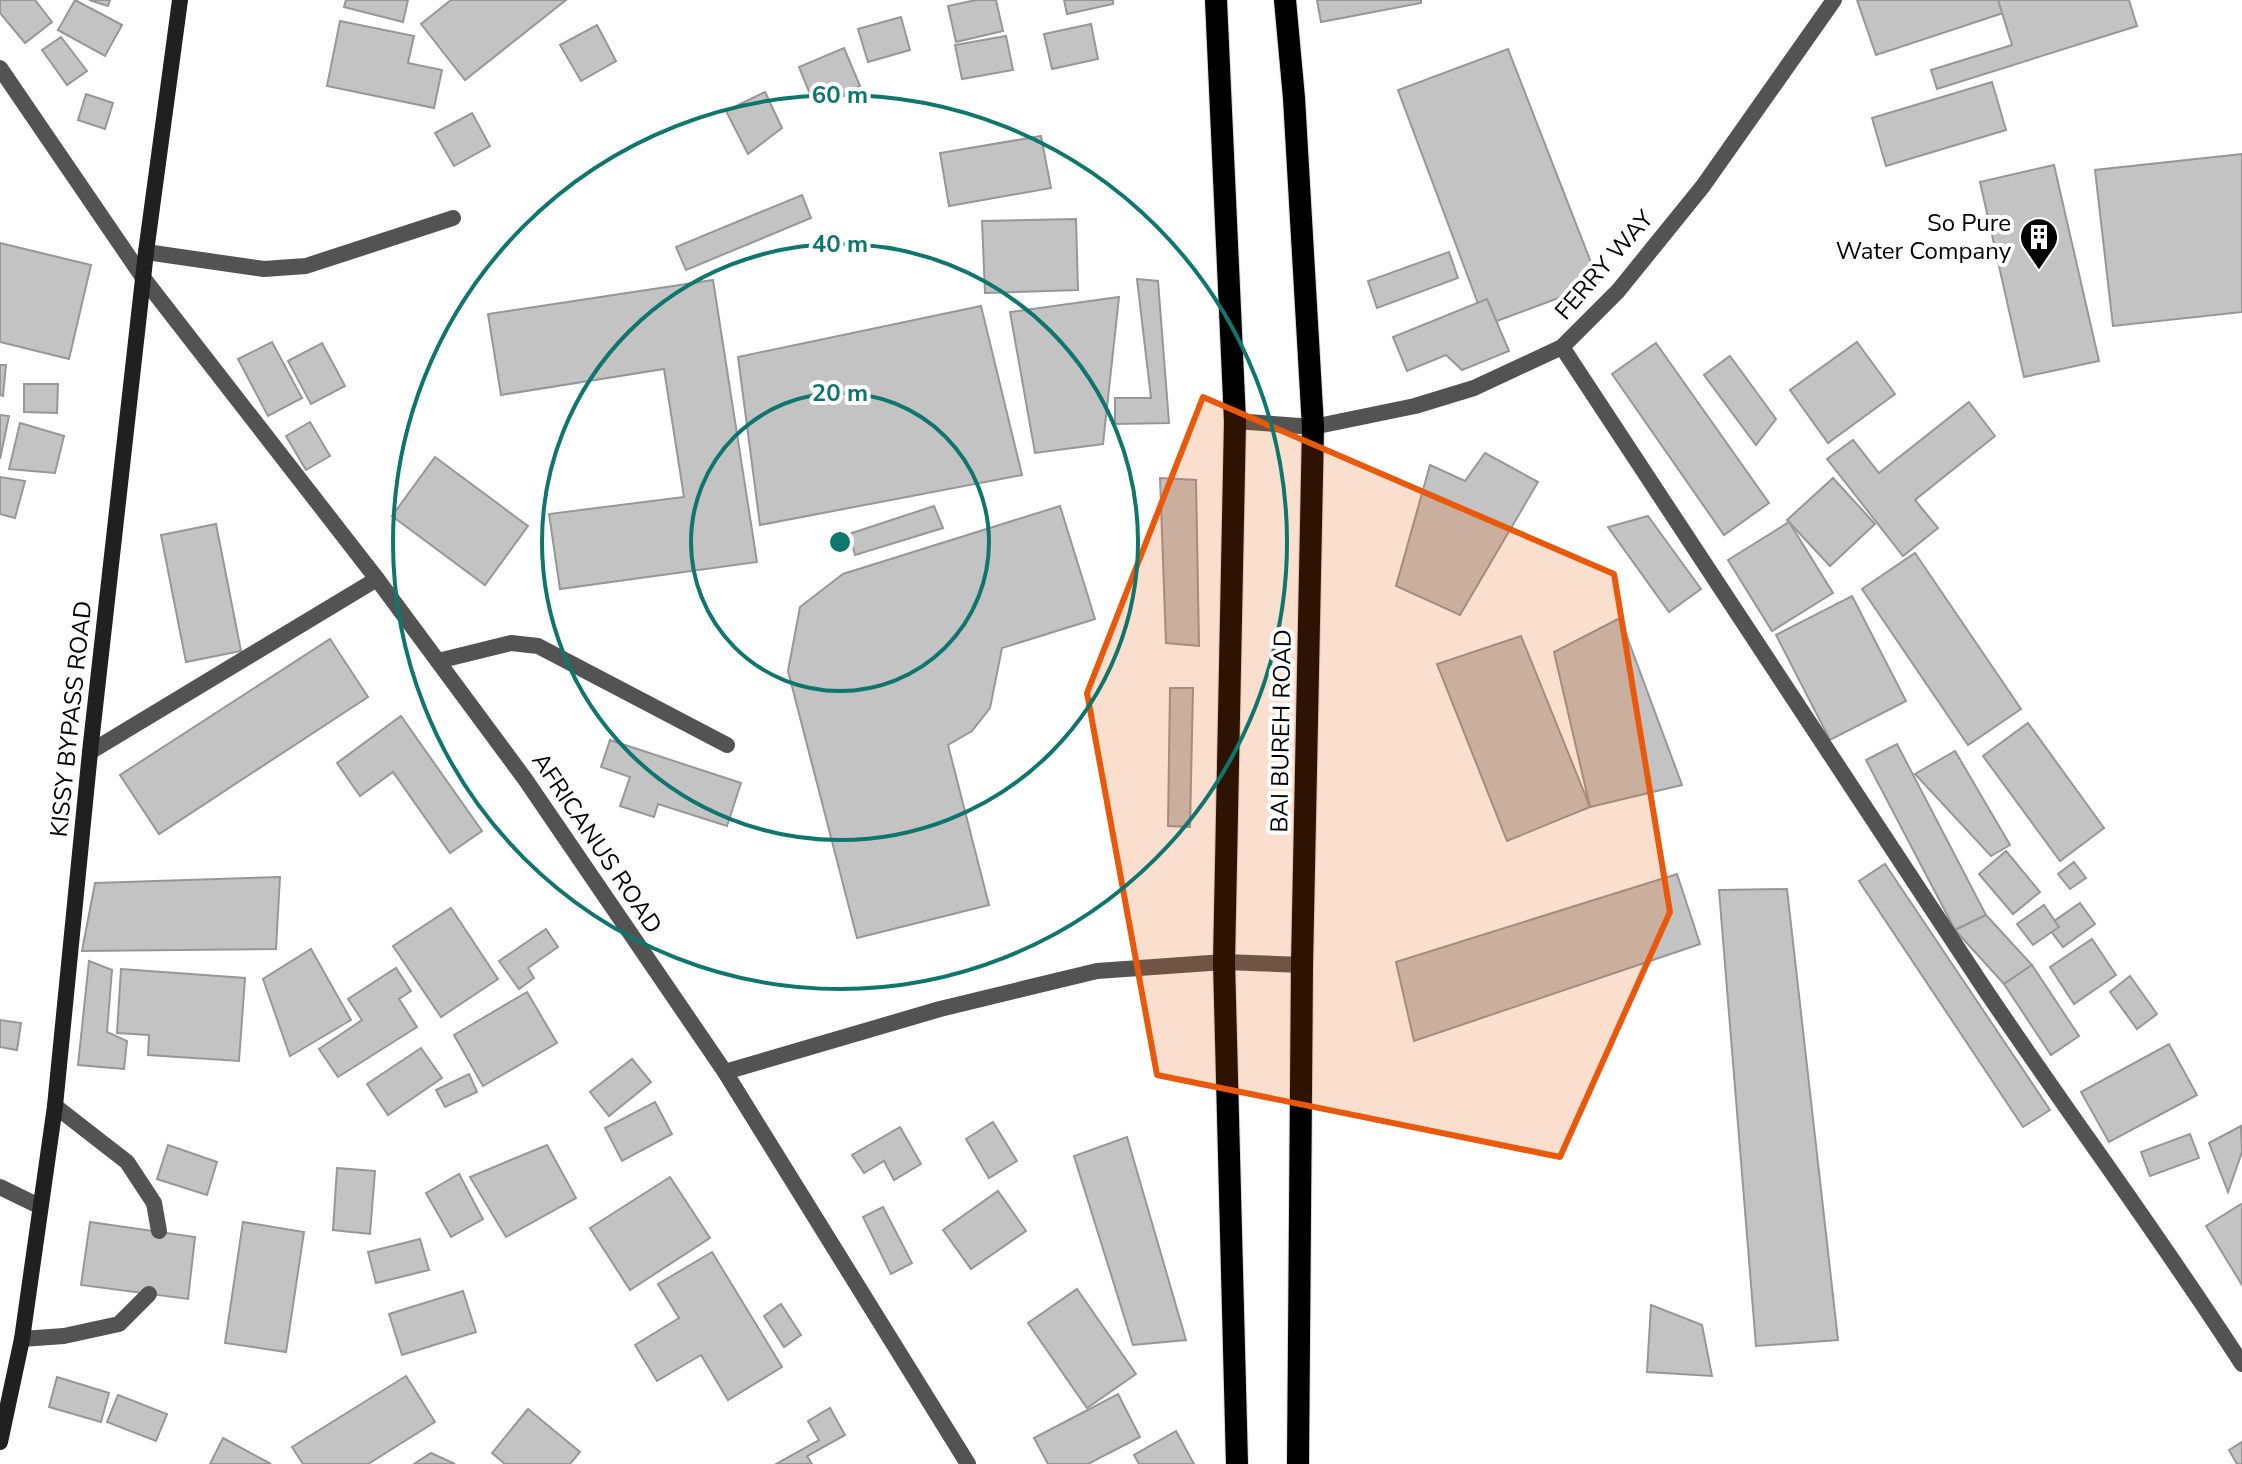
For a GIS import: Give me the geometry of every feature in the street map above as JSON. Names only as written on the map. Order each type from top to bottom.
[{"type":"highway","points":[[1216,0],[1235,421],[1224,962],[1237,1464]]},
{"type":"highway","name":"BAI BUREH ROAD","points":[[1285,0],[1294,98],[1313,427],[1302,965],[1298,1464]]},
{"type":"main road","name":"KISSY BYPASS ROAD","points":[[0,1442],[22,1339],[55,1106],[90,752],[146,252],[180,0]]},
{"type":"street","name":"FERRY WAY","points":[[1235,421],[1313,427],[1415,406],[1474,388],[1562,347],[1618,291],[1703,186],[1834,0]]},
{"type":"street","name":"AFRICANUS ROAD","points":[[0,68],[144,279],[377,579],[525,779],[725,1072],[968,1464]]},
{"type":"street","points":[[146,252],[264,269],[306,266],[453,218]]},
{"type":"street","points":[[1562,347],[2017,1038],[2242,1364]]},
{"type":"street","points":[[90,752],[377,579]]},
{"type":"street","points":[[438,661],[511,643],[538,646],[727,745]]},
{"type":"street","points":[[725,1072],[940,1009],[1097,971],[1224,962],[1302,965]]},
{"type":"street","points":[[55,1106],[127,1162],[154,1203],[159,1231]]},
{"type":"street","points":[[0,1187],[39,1206]]},
{"type":"street","points":[[22,1339],[64,1336],[119,1324],[149,1294]]},
{"type":"highlighted area","points":[[1203,397],[1614,574],[1670,912],[1560,1157],[1157,1075],[1087,693]]},
{"type":"building","points":[[0,0],[35,0],[52,22],[25,43],[0,13]]},
{"type":"building","points":[[75,0],[122,25],[105,56],[58,30]]},
{"type":"building","points":[[89,0],[110,0],[108,6]]},
{"type":"building","points":[[346,0],[408,0],[403,22],[344,7]]},
{"type":"building","points":[[451,0],[566,0],[465,80],[421,24]]},
{"type":"building","points":[[976,0],[996,0],[1003,31],[956,42],[948,6]]},
{"type":"building","points":[[1064,0],[1113,0],[1113,4],[1067,14]]},
{"type":"building","points":[[1317,0],[1421,0],[1421,3],[1321,22]]},
{"type":"building","points":[[1857,0],[1999,0],[2003,13],[1876,55]]},
{"type":"building","points":[[1998,0],[2129,0],[2137,26],[1937,89],[1931,70],[2012,45]]},
{"type":"building","points":[[901,17],[910,50],[868,62],[858,29]]},
{"type":"building","points":[[340,21],[414,36],[408,63],[442,70],[434,108],[327,86]]},
{"type":"building","points":[[1091,24],[1098,59],[1052,69],[1044,34]]},
{"type":"building","points":[[597,25],[616,61],[581,81],[560,45]]},
{"type":"building","points":[[1006,36],[1013,70],[962,79],[955,45]]},
{"type":"building","points":[[61,37],[87,71],[67,85],[42,50]]},
{"type":"building","points":[[844,48],[860,86],[814,104],[799,67]]},
{"type":"building","points":[[1508,49],[1599,283],[1486,325],[1398,90]]},
{"type":"building","points":[[1992,82],[2006,130],[1886,166],[1872,118]]},
{"type":"building","points":[[765,92],[782,128],[748,154],[726,111]]},
{"type":"building","points":[[86,94],[113,103],[105,129],[78,120]]},
{"type":"building","points":[[472,113],[490,146],[454,166],[435,133]]},
{"type":"building","points":[[1041,136],[1051,188],[949,206],[940,153]]},
{"type":"building","points":[[2242,154],[2242,312],[2113,326],[2095,170]]},
{"type":"building","name":"So Pure Water Company","points":[[2054,165],[2099,361],[2024,377],[1980,182]]},
{"type":"building","points":[[802,195],[811,218],[686,270],[676,247]]},
{"type":"building","points":[[1076,219],[1078,290],[985,293],[982,221]]},
{"type":"building","points":[[0,243],[91,265],[69,359],[0,342]]},
{"type":"building","points":[[1449,252],[1458,278],[1377,308],[1368,281]]},
{"type":"building","points":[[1137,279],[1158,281],[1169,423],[1115,424],[1115,398],[1151,398]]},
{"type":"building","points":[[713,280],[757,562],[560,589],[549,514],[684,497],[664,369],[501,395],[488,314]]},
{"type":"building","points":[[1119,297],[1103,444],[1035,453],[1010,312]]},
{"type":"building","points":[[1487,299],[1509,351],[1462,370],[1446,355],[1407,371],[1393,337]]},
{"type":"building","points":[[981,306],[1022,475],[760,525],[738,357]]},
{"type":"building","points":[[272,342],[302,398],[268,416],[238,359]]},
{"type":"building","points":[[1857,342],[1895,394],[1828,443],[1790,390]]},
{"type":"building","points":[[322,343],[345,386],[311,404],[288,361]]},
{"type":"building","points":[[1656,343],[1769,503],[1724,535],[1612,374]]},
{"type":"building","points":[[1730,356],[1776,419],[1756,445],[1704,375]]},
{"type":"building","points":[[0,365],[6,365],[3,396],[0,395]]},
{"type":"building","points":[[24,384],[58,384],[57,413],[24,412]]},
{"type":"building","points":[[1969,402],[1995,436],[1915,500],[1938,528],[1903,556],[1827,459],[1853,440],[1879,473]]},
{"type":"building","points":[[0,415],[9,416],[0,459]]},
{"type":"building","points":[[310,422],[330,456],[306,470],[286,436]]},
{"type":"building","points":[[20,423],[64,436],[55,473],[9,469]]},
{"type":"building","points":[[1485,453],[1538,482],[1460,615],[1396,586],[1430,465],[1465,481]]},
{"type":"building","points":[[435,457],[528,526],[485,585],[392,516]]},
{"type":"building","points":[[0,477],[25,481],[15,518],[0,514]]},
{"type":"building","points":[[1160,478],[1196,480],[1199,646],[1166,643]]},
{"type":"building","points":[[1833,478],[1875,524],[1830,566],[1787,520]]},
{"type":"building","points":[[934,506],[943,528],[855,555],[849,534]]},
{"type":"building","points":[[1060,506],[1095,619],[1002,648],[990,708],[972,731],[948,745],[989,905],[857,938],[788,671],[800,607],[843,574]]},
{"type":"building","points":[[1648,516],[1701,589],[1669,612],[1608,527]]},
{"type":"building","points":[[1789,522],[1833,593],[1772,631],[1728,560]]},
{"type":"building","points":[[216,524],[241,651],[186,662],[161,535]]},
{"type":"building","points":[[1915,553],[2021,709],[1968,745],[1862,589]]},
{"type":"building","points":[[1852,596],[1906,701],[1830,740],[1776,635]]},
{"type":"building","points":[[1620,618],[1682,785],[1590,807],[1554,652]]},
{"type":"building","points":[[1521,636],[1590,807],[1507,841],[1437,664]]},
{"type":"building","points":[[330,639],[368,697],[159,834],[120,775]]},
{"type":"building","points":[[1170,688],[1193,688],[1190,827],[1168,826]]},
{"type":"building","points":[[401,716],[482,831],[450,853],[393,772],[360,796],[337,763]]},
{"type":"building","points":[[2028,723],[2104,828],[2060,861],[1983,756]]},
{"type":"building","points":[[610,740],[741,783],[727,826],[658,804],[654,817],[620,806],[630,777],[601,767]]},
{"type":"building","points":[[1897,744],[1986,915],[1955,930],[1866,760]]},
{"type":"building","points":[[1955,751],[2010,845],[1991,856],[1915,774]]},
{"type":"building","points":[[2006,851],[2040,892],[2013,914],[1979,874]]},
{"type":"building","points":[[2074,862],[2086,878],[2070,889],[2058,874]]},
{"type":"building","points":[[1885,864],[2050,1110],[2023,1127],[1859,881]]},
{"type":"building","points":[[1677,874],[1700,944],[1414,1041],[1396,962]]},
{"type":"building","points":[[280,877],[276,949],[82,951],[95,883]]},
{"type":"building","points":[[1787,889],[1838,1340],[1756,1346],[1719,890]]},
{"type":"building","points":[[2080,903],[2095,924],[2063,947],[2047,926]]},
{"type":"building","points":[[2044,905],[2059,927],[2033,945],[2017,924]]},
{"type":"building","points":[[451,908],[498,979],[441,1017],[393,946]]},
{"type":"building","points":[[1986,915],[2032,965],[2004,984],[1955,930]]},
{"type":"building","points":[[546,929],[558,947],[528,968],[534,978],[519,989],[499,961]]},
{"type":"building","points":[[2092,939],[2116,975],[2074,1004],[2050,967]]},
{"type":"building","points":[[311,949],[351,1020],[290,1056],[263,979]]},
{"type":"building","points":[[89,961],[112,970],[107,1032],[127,1041],[124,1069],[78,1065]]},
{"type":"building","points":[[2032,965],[2079,1036],[2051,1055],[2004,984]]},
{"type":"building","points":[[396,968],[411,991],[399,999],[417,1027],[338,1077],[319,1049],[362,1020],[348,999]]},
{"type":"building","points":[[121,969],[245,978],[239,1061],[148,1055],[149,1035],[117,1033]]},
{"type":"building","points":[[2130,976],[2157,1014],[2137,1029],[2110,992]]},
{"type":"building","points":[[527,992],[557,1043],[483,1086],[454,1035]]},
{"type":"building","points":[[0,1020],[21,1023],[17,1050],[0,1047]]},
{"type":"building","points":[[2169,1044],[2197,1095],[2109,1142],[2081,1092]]},
{"type":"building","points":[[421,1048],[442,1078],[388,1115],[367,1084]]},
{"type":"building","points":[[632,1059],[651,1082],[609,1116],[590,1092]]},
{"type":"building","points":[[469,1074],[477,1092],[445,1107],[436,1090]]},
{"type":"building","points":[[655,1102],[672,1134],[622,1161],[605,1128]]},
{"type":"building","points":[[993,1122],[1017,1161],[989,1178],[966,1139]]},
{"type":"building","points":[[2241,1126],[2242,1152],[2228,1192],[2209,1143]]},
{"type":"building","points":[[900,1127],[921,1164],[894,1180],[884,1161],[864,1173],[852,1155]]},
{"type":"building","points":[[2190,1134],[2199,1158],[2150,1176],[2141,1152]]},
{"type":"building","points":[[1127,1137],[1186,1340],[1133,1345],[1074,1156]]},
{"type":"building","points":[[168,1145],[217,1162],[207,1195],[157,1179]]},
{"type":"building","points":[[547,1145],[576,1198],[506,1237],[470,1177]]},
{"type":"building","points":[[337,1168],[375,1171],[370,1234],[333,1230]]},
{"type":"building","points":[[459,1174],[483,1219],[451,1237],[426,1193]]},
{"type":"building","points":[[670,1177],[710,1238],[630,1290],[590,1228]]},
{"type":"building","points":[[998,1191],[1026,1231],[971,1269],[943,1230]]},
{"type":"building","points":[[2242,1205],[2242,1285],[2206,1226]]},
{"type":"building","points":[[883,1207],[912,1263],[891,1274],[863,1217]]},
{"type":"building","points":[[90,1222],[195,1237],[188,1299],[81,1285]]},
{"type":"building","points":[[243,1222],[304,1232],[286,1352],[225,1343]]},
{"type":"building","points":[[420,1239],[429,1270],[376,1283],[368,1252]]},
{"type":"building","points":[[712,1252],[782,1367],[728,1400],[701,1355],[657,1381],[635,1345],[679,1318],[658,1284]]},
{"type":"building","points":[[1077,1289],[1136,1374],[1087,1408],[1028,1323]]},
{"type":"building","points":[[463,1291],[476,1332],[402,1355],[389,1314]]},
{"type":"building","points":[[781,1304],[801,1335],[784,1347],[764,1316]]},
{"type":"building","points":[[1651,1305],[1702,1325],[1712,1376],[1647,1372]]},
{"type":"building","points":[[406,1376],[435,1422],[368,1464],[303,1464],[292,1447]]},
{"type":"building","points":[[57,1377],[109,1393],[101,1422],[49,1407]]},
{"type":"building","points":[[1118,1394],[1140,1437],[1088,1464],[1048,1464],[1034,1438]]},
{"type":"building","points":[[118,1395],[167,1414],[156,1441],[107,1422]]},
{"type":"building","points":[[830,1408],[845,1435],[807,1456],[812,1464],[776,1464],[819,1440],[808,1421]]},
{"type":"building","points":[[528,1409],[580,1452],[570,1464],[505,1464],[492,1453]]},
{"type":"building","points":[[1176,1431],[1194,1464],[1139,1464],[1134,1455]]},
{"type":"building","points":[[223,1438],[271,1464],[210,1464]]},
{"type":"building","points":[[2242,1442],[2242,1464],[2237,1464],[2229,1450]]},
{"type":"building","points":[[431,1453],[455,1464],[414,1464]]},
{"type":"place","name":"So Pure Water Company","points":[[2039,271]]}]
